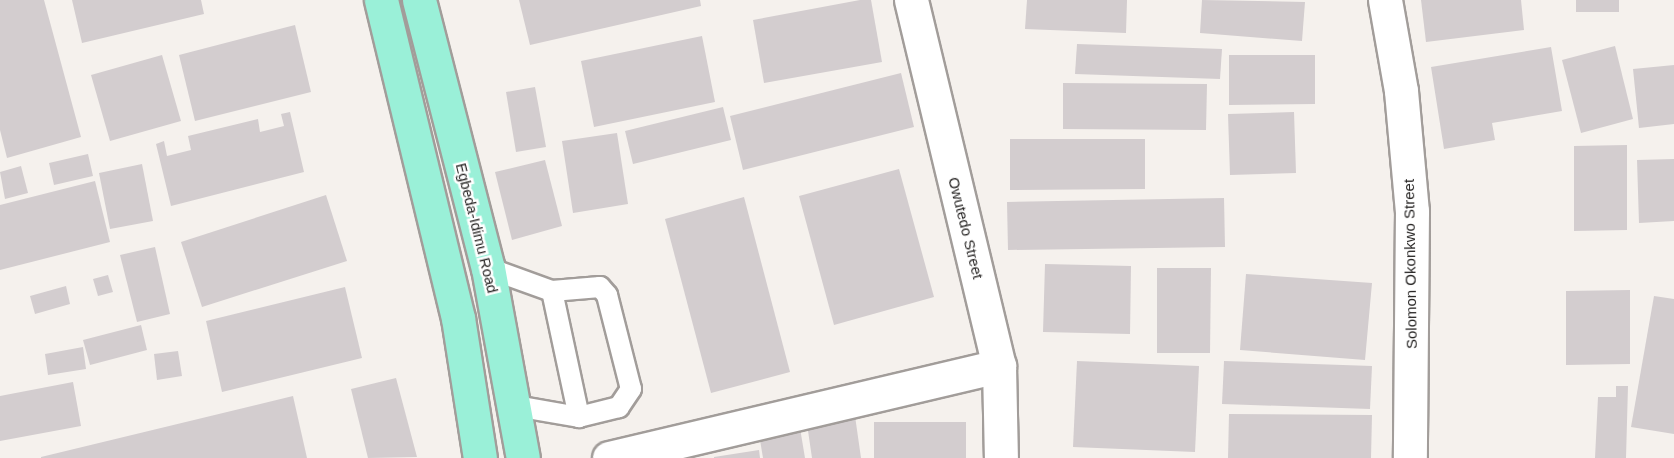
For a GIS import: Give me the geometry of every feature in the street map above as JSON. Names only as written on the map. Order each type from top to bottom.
[{"type":"main road","points":[[381,0],[458,318],[480,458]]},
{"type":"main road","name":"Egbeda-Idimu Road","points":[[419,0],[488,268],[523,458]]},
{"type":"street","name":"Owutedo Street","points":[[911,0],[999,366],[1001,458]]},
{"type":"street","name":"Solomon Okonkwo Street","points":[[1385,0],[1401,91],[1412,212],[1410,458]]},
{"type":"street","points":[[609,458],[999,366]]},
{"type":"lane","points":[[488,268],[552,291],[590,285],[600,286],[607,295],[631,389],[619,407],[579,417],[515,406]]},
{"type":"lane","points":[[552,291],[579,417]]},
{"type":"building","points":[[0,0],[44,0],[81,137],[7,158],[0,130]]},
{"type":"building","points":[[72,0],[201,0],[204,14],[82,43]]},
{"type":"building","points":[[519,0],[700,0],[701,6],[530,45]]},
{"type":"building","points":[[860,0],[871,0],[882,62],[764,83],[753,20]]},
{"type":"building","points":[[1027,0],[1127,0],[1126,33],[1025,29]]},
{"type":"building","points":[[1202,0],[1305,2],[1302,41],[1200,33]]},
{"type":"building","points":[[1421,0],[1521,0],[1524,30],[1426,42]]},
{"type":"building","points":[[1576,0],[1619,0],[1619,12],[1576,12]]},
{"type":"building","points":[[295,25],[311,92],[195,121],[179,55]]},
{"type":"building","points":[[702,36],[715,102],[594,127],[581,61]]},
{"type":"building","points":[[1077,44],[1222,49],[1220,79],[1075,74]]},
{"type":"building","points":[[1615,46],[1633,119],[1581,133],[1562,60]]},
{"type":"building","points":[[1551,47],[1562,111],[1492,123],[1495,140],[1444,149],[1431,67]]},
{"type":"building","points":[[162,55],[181,121],[110,141],[91,75]]},
{"type":"building","points":[[1229,55],[1315,55],[1315,104],[1229,105]]},
{"type":"building","points":[[1674,65],[1674,124],[1639,128],[1633,69]]},
{"type":"building","points":[[901,73],[914,127],[743,170],[730,116]]},
{"type":"building","points":[[1063,83],[1207,84],[1206,130],[1063,129]]},
{"type":"building","points":[[535,87],[546,147],[516,152],[506,92]]},
{"type":"building","points":[[723,107],[731,140],[633,164],[625,131]]},
{"type":"building","points":[[290,112],[304,172],[171,206],[156,144],[164,141],[167,156],[191,150],[188,136],[258,119],[260,132],[284,126],[281,114]]},
{"type":"building","points":[[1294,112],[1296,173],[1230,175],[1228,114]]},
{"type":"building","points":[[617,133],[628,204],[573,213],[562,141]]},
{"type":"building","points":[[1010,139],[1145,139],[1145,189],[1010,190]]},
{"type":"building","points":[[1627,145],[1627,230],[1574,231],[1574,146]]},
{"type":"building","points":[[88,154],[93,176],[54,185],[49,163]]},
{"type":"building","points":[[1674,159],[1674,221],[1639,223],[1637,160]]},
{"type":"building","points":[[545,160],[562,226],[512,240],[495,172]]},
{"type":"building","points":[[142,164],[153,221],[110,229],[99,173]]},
{"type":"building","points":[[21,166],[28,193],[5,199],[0,172]]},
{"type":"building","points":[[899,169],[934,297],[834,325],[799,196]]},
{"type":"building","points":[[95,181],[110,242],[0,270],[0,205]]},
{"type":"building","points":[[326,195],[347,261],[202,307],[181,242]]},
{"type":"building","points":[[744,197],[790,372],[711,393],[665,219]]},
{"type":"building","points":[[1224,198],[1225,247],[1008,250],[1007,202]]},
{"type":"building","points":[[155,247],[170,314],[137,322],[120,255]]},
{"type":"building","points":[[1045,264],[1131,266],[1130,334],[1043,332]]},
{"type":"building","points":[[1157,268],[1211,268],[1210,353],[1157,353]]},
{"type":"building","points":[[1246,274],[1372,283],[1365,360],[1240,350]]},
{"type":"building","points":[[108,275],[113,292],[98,296],[93,279]]},
{"type":"building","points":[[66,286],[70,304],[35,314],[30,296]]},
{"type":"building","points":[[345,287],[362,358],[222,392],[206,321]]},
{"type":"building","points":[[1630,290],[1630,364],[1566,365],[1566,291]]},
{"type":"building","points":[[1654,296],[1674,299],[1674,434],[1631,427]]},
{"type":"building","points":[[141,325],[147,350],[90,365],[83,340]]},
{"type":"building","points":[[83,347],[86,369],[48,375],[45,354]]},
{"type":"building","points":[[178,351],[182,376],[157,380],[154,354]]},
{"type":"building","points":[[1077,361],[1199,366],[1195,452],[1073,447]]},
{"type":"building","points":[[1224,361],[1372,366],[1370,409],[1222,404]]},
{"type":"building","points":[[396,378],[417,457],[368,458],[351,389]]},
{"type":"building","points":[[73,382],[81,426],[0,441],[0,396]]},
{"type":"building","points":[[1616,386],[1628,386],[1626,458],[1595,458],[1598,397],[1616,397]]},
{"type":"building","points":[[293,396],[307,458],[41,458],[41,457]]},
{"type":"building","points":[[1229,414],[1372,415],[1371,458],[1228,458]]},
{"type":"building","points":[[855,416],[861,458],[812,458],[807,424]]},
{"type":"building","points":[[874,422],[966,422],[966,458],[874,458]]},
{"type":"building","points":[[800,428],[805,458],[763,458],[759,434]]},
{"type":"building","points":[[759,450],[760,458],[714,458],[714,457]]}]
